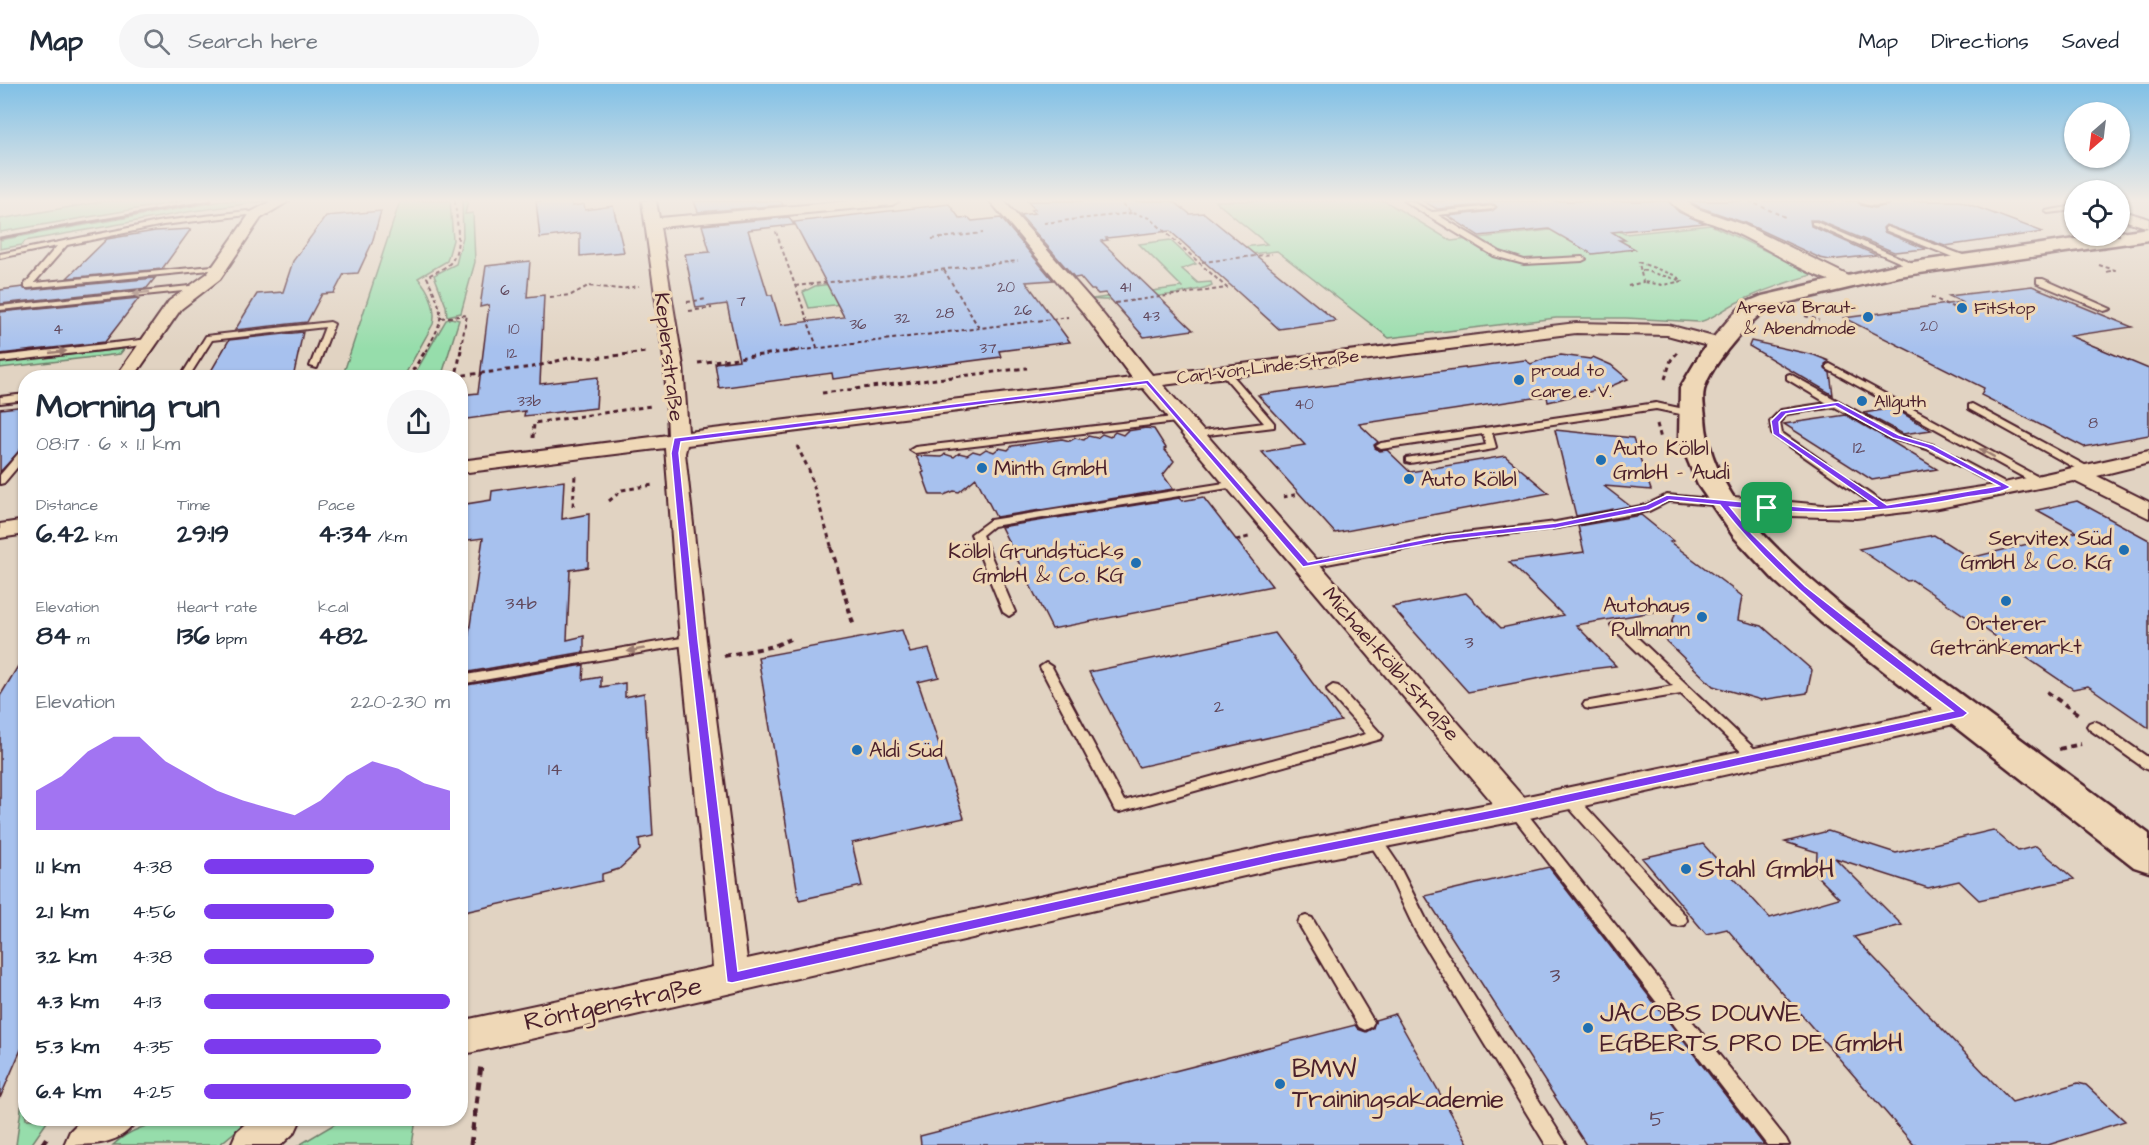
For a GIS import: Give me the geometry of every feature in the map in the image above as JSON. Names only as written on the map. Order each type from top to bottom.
[{"type":"main road","points":[[2034,251],[1917,267],[1845,280],[1811,290],[1769,317],[1722,342],[1691,391],[1692,432],[1698,456],[1723,503],[1749,536],[1801,588],[1886,656],[2149,856]]},
{"type":"street","points":[[130,370],[175,305],[214,276],[232,251]]},
{"type":"street","name":"Keplerstraße","points":[[656,251],[672,358],[679,428],[675,453],[693,640],[732,978]]},
{"type":"street","name":"Michael-Kölbl-Straße","points":[[1041,251],[1137,372],[1189,427],[1516,810]]},
{"type":"street","points":[[1783,251],[1845,280]]},
{"type":"street","name":"Carl-von-Linde-Straße","points":[[468,466],[1576,328],[1611,329],[1722,342]]},
{"type":"street","points":[[1723,503],[1823,512],[1885,508],[2083,473],[2112,463],[2149,457]]},
{"type":"street","points":[[2083,473],[2149,511]]},
{"type":"street","name":"Röntgenstraße","points":[[473,1035],[1275,857],[1516,810],[1963,713]]},
{"type":"street","points":[[84,1145],[106,1126]]},
{"type":"street","points":[[251,1145],[272,1126]]},
{"type":"lane","points":[[0,256],[25,251]]},
{"type":"lane","points":[[58,251],[28,286],[220,267]]},
{"type":"lane","points":[[1491,251],[1524,262],[1582,259]]},
{"type":"lane","points":[[1879,251],[1917,267]]},
{"type":"lane","points":[[1943,251],[1968,260]]},
{"type":"lane","points":[[2040,281],[2107,309]]},
{"type":"lane","points":[[0,308],[199,287]]},
{"type":"lane","points":[[189,370],[209,338],[330,324],[314,366]]},
{"type":"lane","points":[[0,358],[149,342]]},
{"type":"lane","points":[[1830,367],[2038,481]]},
{"type":"lane","points":[[915,450],[1189,427],[1271,425],[1225,372]]},
{"type":"lane","points":[[1790,377],[1896,437],[1930,447]]},
{"type":"lane","points":[[0,400],[18,398]]},
{"type":"lane","points":[[1836,404],[1784,412],[1775,421],[1777,434],[1885,508]]},
{"type":"lane","points":[[1381,446],[1656,406],[1690,414]]},
{"type":"lane","points":[[1972,407],[2083,473]]},
{"type":"lane","points":[[1410,460],[1491,447],[1487,430]]},
{"type":"lane","points":[[1909,433],[1930,447],[2007,487]]},
{"type":"lane","points":[[0,481],[18,460]]},
{"type":"lane","points":[[1009,612],[976,534],[990,523],[1237,484]]},
{"type":"lane","points":[[1306,565],[1447,538],[1568,523],[1649,507],[1667,498],[1723,503]]},
{"type":"lane","points":[[1617,625],[1756,758]]},
{"type":"lane","points":[[468,679],[693,640]]},
{"type":"lane","points":[[1046,667],[1120,807],[1376,736],[1333,689]]},
{"type":"lane","points":[[1590,705],[1683,689]]},
{"type":"lane","points":[[2094,726],[2149,765]]},
{"type":"lane","points":[[1569,798],[1680,920]]},
{"type":"lane","points":[[1516,810],[1779,1145]]},
{"type":"lane","points":[[1373,838],[1392,866],[1422,927],[1557,1145]]},
{"type":"lane","points":[[1306,923],[1365,1022]]},
{"type":"path","points":[[412,370],[441,318],[441,307],[427,277],[451,263],[455,251]]},
{"type":"path","points":[[782,251],[817,347]]},
{"type":"path","points":[[468,375],[533,367],[573,357],[672,358],[826,348],[979,328],[1227,288],[1188,251]]},
{"type":"path","points":[[1201,262],[1272,254]]},
{"type":"path","points":[[795,286],[1046,257]]},
{"type":"path","points":[[1643,282],[1642,270],[1638,262],[1682,280]]},
{"type":"path","points":[[944,269],[979,328]]},
{"type":"path","points":[[1642,270],[1682,280]]},
{"type":"path","points":[[1628,286],[1643,282],[1654,285],[1672,285],[1682,280]]},
{"type":"path","points":[[550,297],[570,294],[588,286],[621,289],[660,284]]},
{"type":"path","points":[[1931,297],[1959,310]]},
{"type":"path","points":[[689,302],[707,299]]},
{"type":"path","points":[[695,310],[712,308]]},
{"type":"path","points":[[441,318],[467,315],[457,370]]},
{"type":"path","points":[[822,393],[1027,368]]},
{"type":"path","points":[[532,446],[534,423],[652,406]]},
{"type":"path","points":[[793,437],[809,470],[854,627]]},
{"type":"path","points":[[573,506],[576,465]]},
{"type":"path","points":[[609,501],[622,490],[659,484]]},
{"type":"path","points":[[723,656],[774,646],[790,639]]},
{"type":"path","points":[[2047,692],[2094,726]]},
{"type":"path","points":[[471,1145],[473,1035]]},
{"type":"green space","points":[[384,251],[450,251],[447,261],[418,278],[426,288],[431,300],[434,318],[433,324],[407,370],[345,370]]},
{"type":"green space","points":[[459,251],[475,251],[475,262],[461,313],[447,316],[446,306],[434,275],[456,264]]},
{"type":"green space","points":[[1146,251],[1181,251],[1196,264],[1182,269],[1198,283],[1211,282],[1212,285],[1188,292],[1153,297],[1117,300],[1092,299],[1182,287]]},
{"type":"green space","points":[[1216,251],[1765,251],[1815,274],[1758,293],[1699,322],[1626,318],[1556,318],[1389,338],[1277,251],[1215,258],[1197,253]]},
{"type":"green space","points":[[927,272],[950,291],[809,308],[803,292],[815,286]]},
{"type":"green space","points":[[451,318],[459,320],[443,370],[417,370],[446,320]]},
{"type":"green space","points":[[124,349],[120,354],[0,368],[0,362]]},
{"type":"green space","points":[[19,1126],[44,1126],[31,1145],[16,1145]]},
{"type":"green space","points":[[146,1126],[242,1126],[219,1145],[113,1145],[134,1131]]},
{"type":"green space","points":[[331,1126],[415,1126],[412,1145],[299,1145]]},
{"type":"building","points":[[95,251],[175,251],[162,269],[67,278]]},
{"type":"building","points":[[301,251],[368,251],[358,273],[344,274],[334,293],[322,294],[307,322],[235,330],[257,294],[283,292],[293,261]]},
{"type":"building","points":[[580,251],[624,252],[580,256]]},
{"type":"building","points":[[710,251],[754,251],[768,295],[772,295],[781,325],[844,317],[809,251],[1028,251],[1053,280],[1026,282],[1070,342],[999,351],[1001,357],[833,379],[832,373],[719,388],[715,363],[739,360],[727,304],[696,308],[685,254]]},
{"type":"building","points":[[1051,251],[1111,251],[1193,330],[1144,337],[1105,293],[1098,294],[1091,290],[1080,277],[1075,278]]},
{"type":"building","points":[[1192,251],[1250,251],[1336,321],[1279,329]]},
{"type":"building","points":[[1586,251],[1622,251],[1592,254]]},
{"type":"building","points":[[1804,251],[1866,251],[1876,255],[1830,260]]},
{"type":"building","points":[[530,261],[527,297],[544,295],[540,384],[598,377],[596,408],[524,416],[525,411],[468,419],[468,394],[478,393],[489,305],[480,307],[486,266]]},
{"type":"building","points":[[155,278],[147,288],[0,304],[0,290],[23,287],[28,290]]},
{"type":"building","points":[[2032,286],[2132,327],[2070,336],[2149,369],[2149,435],[2084,447],[1981,395],[1984,388],[1844,318],[1962,302],[1949,296]]},
{"type":"building","points":[[139,298],[105,342],[0,354],[0,312]]},
{"type":"building","points":[[303,332],[295,370],[212,370],[229,340]]},
{"type":"building","points":[[1751,341],[1814,355],[1829,361],[1825,364],[1825,369],[1830,373],[1833,395],[1749,346]]},
{"type":"building","points":[[1561,355],[1590,359],[1593,357],[1611,365],[1628,379],[1609,387],[1548,402],[1547,396],[1359,424],[1378,442],[1374,445],[1375,448],[1380,451],[1387,450],[1410,472],[1505,456],[1549,493],[1335,533],[1262,452],[1305,445],[1258,395],[1525,360],[1531,364]]},
{"type":"building","points":[[18,407],[18,453],[0,472],[0,409]]},
{"type":"building","points":[[1894,408],[1931,430],[1903,434],[1864,413]]},
{"type":"building","points":[[1846,415],[1937,469],[1872,480],[1784,424]]},
{"type":"building","points":[[1154,429],[1166,448],[1164,449],[1174,461],[1163,475],[1173,489],[996,517],[976,478],[959,492],[930,495],[922,473],[924,472],[916,456],[942,457],[945,454],[954,457],[959,453],[967,455],[973,451],[980,453],[986,449],[994,452],[999,448],[1008,450],[1012,446],[1062,439],[1084,440],[1088,436],[1097,438],[1102,434],[1110,437],[1115,432],[1123,435],[1127,431]]},
{"type":"building","name":"Auto Kölbl GmbH - Audi","points":[[1555,430],[1633,438],[1651,490],[1604,486],[1630,506],[1576,516]]},
{"type":"building","points":[[564,481],[562,519],[589,514],[588,567],[570,570],[567,640],[584,636],[584,652],[468,672],[468,639],[483,538],[468,540],[468,504],[491,500],[492,491]]},
{"type":"building","name":"Kölbl Grundstücks GmbH & Co. KG","points":[[1203,497],[1272,586],[1052,629],[1001,527],[1179,498],[1182,501]]},
{"type":"building","points":[[2077,501],[2149,540],[2149,728],[2088,686],[2073,689],[1912,580],[1907,581],[1859,549],[1934,535],[1970,558],[2077,532],[2037,510]]},
{"type":"building","name":"Autohaus Pullmann","points":[[1641,515],[1673,541],[1670,542],[1742,596],[1738,620],[1762,626],[1812,670],[1807,693],[1761,700],[1713,686],[1666,641],[1677,608],[1576,625],[1616,666],[1582,670],[1468,692],[1392,607],[1466,593],[1501,628],[1563,615],[1509,562],[1584,552],[1578,526]]},
{"type":"building","name":"Aldi Süd","points":[[902,630],[910,653],[929,649],[939,677],[918,682],[964,818],[852,843],[862,886],[799,900],[758,657]]},
{"type":"building","points":[[1275,633],[1341,721],[1139,767],[1089,672]]},
{"type":"building","points":[[584,665],[583,680],[601,677],[601,687],[625,683],[625,697],[644,693],[653,836],[639,839],[640,850],[619,869],[602,874],[602,881],[468,911],[468,685]]},
{"type":"building","points":[[18,666],[18,1056],[0,1098],[0,696]]},
{"type":"building","points":[[1993,830],[2018,851],[2036,846],[2074,879],[1979,900],[1959,881],[1928,888],[1835,858],[1902,925],[1854,937],[2012,1102],[2078,1083],[2086,1085],[2125,1121],[2048,1145],[1914,1145],[1727,929],[1706,934],[1642,858],[1703,844],[1770,918],[1839,898],[1816,875],[1817,852],[1785,842],[1828,831],[1896,853]]},
{"type":"building","points":[[1549,867],[1764,1145],[1586,1145],[1425,896]]},
{"type":"building","name":"BMW Trainingsakademie","points":[[1395,1014],[1469,1145],[921,1145],[920,1136],[1355,1025],[1366,1032],[1373,1028],[1375,1020]]},
{"type":"place","name":"FitStop","points":[[1962,308]]},
{"type":"place","name":"Arseva Braut- & Abendmode","points":[[1868,317]]},
{"type":"place","name":"proud to care e. V.","points":[[1519,380]]},
{"type":"place","name":"Allguth","points":[[1862,401]]},
{"type":"place","name":"Auto Kölbl GmbH - Audi","points":[[1601,460]]},
{"type":"place","name":"Minth GmbH","points":[[982,468]]},
{"type":"place","name":"Auto Kölbl","points":[[1409,479]]},
{"type":"place","name":"Servitex Süd GmbH & Co. KG","points":[[2124,550]]},
{"type":"place","name":"Kölbl Grundstücks GmbH & Co. KG","points":[[1136,563]]},
{"type":"place","name":"Orterer Getränkemarkt","points":[[2006,601]]},
{"type":"place","name":"Autohaus Pullmann","points":[[1702,617]]},
{"type":"place","name":"Aldi Süd","points":[[857,750]]},
{"type":"place","name":"Stahl GmbH","points":[[1686,869]]},
{"type":"place","name":"JACOBS DOUWE EGBERTS PRO DE GmbH","points":[[1588,1028]]},
{"type":"place","name":"BMW Trainingsakademie","points":[[1280,1084]]},
{"type":"route","points":[[1767,508],[1687,498],[1667,498],[1649,507],[1556,525],[1447,538],[1306,565],[1148,382],[677,440],[675,453],[693,640],[732,978],[1275,857],[1516,810],[1963,713],[1886,656],[1801,588],[1749,536],[1723,503],[1767,508],[1823,512],[1856,511],[1885,508],[1926,503],[2007,487],[1930,447],[1896,437],[1836,404],[1784,412],[1775,421],[1777,434],[1885,508],[1823,512],[1767,508]]}]
